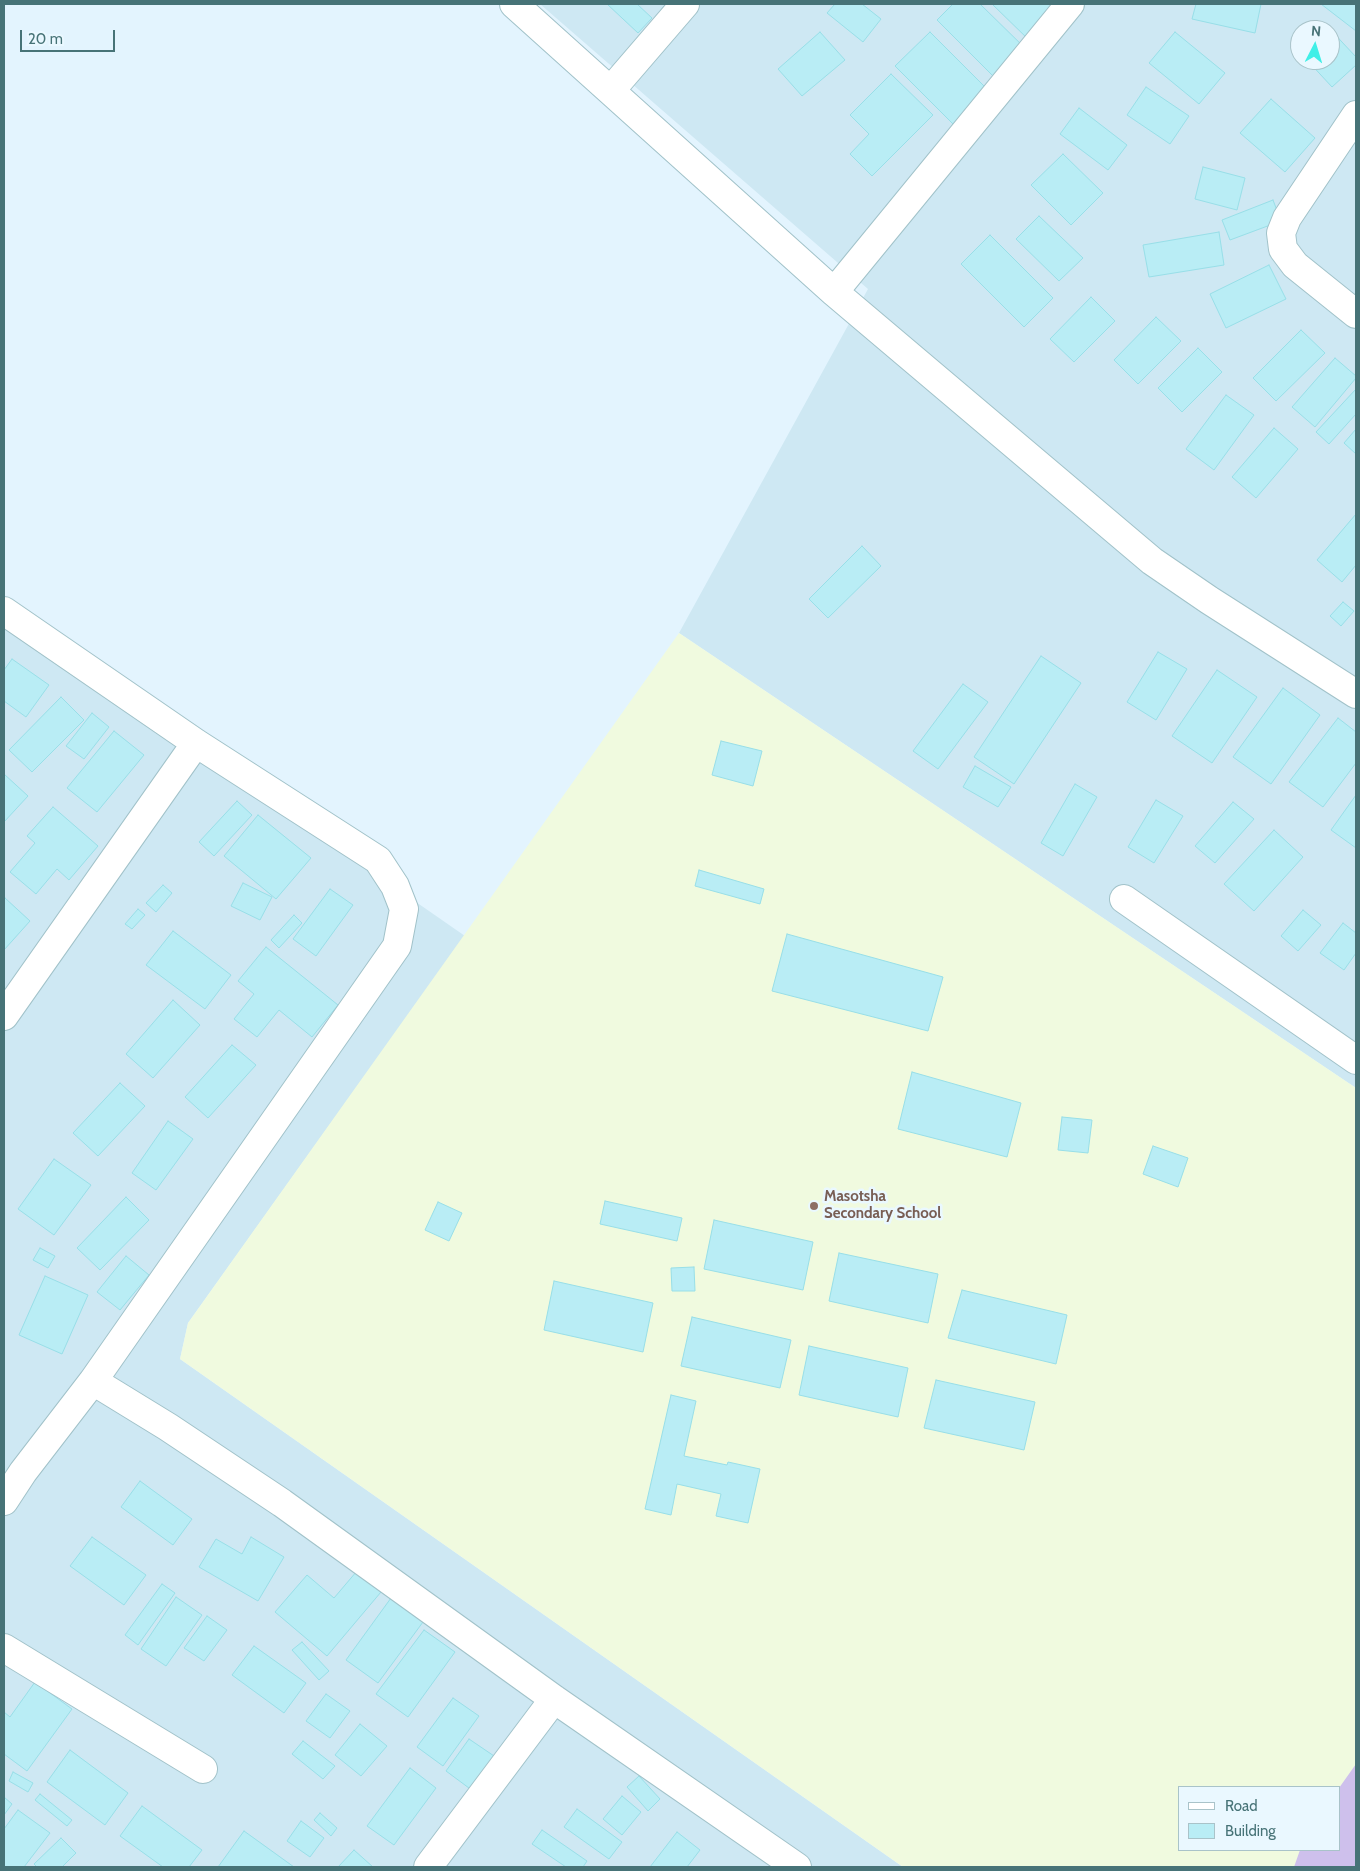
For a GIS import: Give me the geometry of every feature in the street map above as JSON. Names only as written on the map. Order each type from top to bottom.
[{"type":"street","points":[[514,4],[612,90],[834,292],[1152,561],[1209,600],[1356,694]]},
{"type":"street","points":[[612,90],[685,4]]},
{"type":"street","points":[[834,292],[1070,4]]},
{"type":"street","points":[[1356,115],[1286,218],[1281,233],[1283,249],[1295,265],[1356,314]]},
{"type":"street","points":[[4,611],[196,742],[378,860],[395,886],[404,909],[397,946],[93,1381],[14,1465],[4,1501]]},
{"type":"street","points":[[4,1016],[196,742]]},
{"type":"street","points":[[1124,899],[1356,1060]]},
{"type":"street","points":[[93,1381],[168,1427],[282,1503],[554,1699],[797,1867]]},
{"type":"street","points":[[4,1648],[204,1769]]},
{"type":"street","points":[[428,1867],[554,1699]]},
{"type":"shaded area","points":[[540,4],[1356,4],[1356,1088],[679,633],[868,289]]},
{"type":"shaded area","points":[[4,616],[465,936],[188,1323],[180,1359],[903,1867],[4,1867]]},
{"type":"shaded area","name":"Masotsha Secondary School","points":[[679,633],[1356,1088],[1356,1867],[903,1867],[180,1359],[188,1323]]},
{"type":"shaded area","points":[[1356,1764],[1356,1867],[1294,1867],[1300,1851],[1340,1851],[1340,1787]]},
{"type":"building","points":[[607,4],[637,4],[652,18],[638,33]]},
{"type":"building","points":[[835,4],[862,4],[881,19],[863,42],[827,13]]},
{"type":"building","points":[[953,4],[980,4],[1027,50],[997,80],[937,20]]},
{"type":"building","points":[[992,4],[1054,4],[1030,41]]},
{"type":"building","points":[[1196,4],[1261,4],[1255,33],[1192,19]]},
{"type":"building","points":[[1321,4],[1356,4],[1356,31]]},
{"type":"building","points":[[820,32],[845,60],[802,96],[778,69]]},
{"type":"building","points":[[930,32],[992,94],[957,128],[895,66]]},
{"type":"building","points":[[1175,32],[1225,73],[1199,104],[1149,63]]},
{"type":"building","points":[[1340,40],[1356,57],[1356,65],[1332,87],[1316,70],[1340,70]]},
{"type":"building","points":[[891,74],[933,115],[872,176],[850,154],[869,134],[850,115]]},
{"type":"building","points":[[1146,87],[1189,116],[1170,144],[1127,115]]},
{"type":"building","points":[[1271,99],[1315,138],[1285,172],[1240,133]]},
{"type":"building","points":[[1079,108],[1127,145],[1108,170],[1060,134]]},
{"type":"building","points":[[1063,154],[1103,193],[1071,225],[1031,185]]},
{"type":"building","points":[[1203,167],[1245,178],[1237,210],[1195,199]]},
{"type":"building","points":[[1273,200],[1281,221],[1230,240],[1222,220]]},
{"type":"building","points":[[1039,216],[1083,258],[1059,281],[1016,239]]},
{"type":"building","points":[[1219,232],[1224,265],[1149,277],[1143,245]]},
{"type":"building","points":[[990,235],[1053,298],[1024,327],[961,264]]},
{"type":"building","points":[[1269,265],[1286,299],[1226,328],[1210,294]]},
{"type":"building","points":[[1091,297],[1115,321],[1074,362],[1050,339]]},
{"type":"building","points":[[1156,317],[1181,341],[1138,384],[1114,360]]},
{"type":"building","points":[[1301,330],[1325,353],[1276,401],[1253,378]]},
{"type":"building","points":[[1198,348],[1222,372],[1182,412],[1158,388]]},
{"type":"building","points":[[1335,358],[1356,378],[1315,427],[1292,407]]},
{"type":"building","points":[[1356,389],[1356,414],[1329,444],[1316,432]]},
{"type":"building","points":[[1226,395],[1254,415],[1214,470],[1186,449]]},
{"type":"building","points":[[1274,428],[1298,449],[1256,498],[1232,477]]},
{"type":"building","points":[[1356,429],[1356,454],[1344,443]]},
{"type":"building","points":[[1356,514],[1356,565],[1342,582],[1317,560]]},
{"type":"building","points":[[862,546],[881,566],[828,618],[809,599]]},
{"type":"building","points":[[1343,602],[1354,611],[1341,626],[1330,616]]},
{"type":"building","points":[[1158,652],[1187,669],[1156,720],[1127,702]]},
{"type":"building","points":[[1041,656],[1081,683],[1014,784],[974,757]]},
{"type":"building","points":[[12,659],[49,685],[26,717],[4,701],[4,670]]},
{"type":"building","points":[[1217,670],[1257,697],[1212,763],[1172,736]]},
{"type":"building","points":[[963,684],[988,702],[938,769],[913,751]]},
{"type":"building","points":[[1283,688],[1320,715],[1271,784],[1233,757]]},
{"type":"building","points":[[61,697],[84,720],[32,772],[9,750]]},
{"type":"building","points":[[92,713],[109,727],[84,759],[66,746]]},
{"type":"building","points":[[1338,718],[1356,732],[1356,763],[1323,807],[1289,782]]},
{"type":"building","points":[[114,731],[144,755],[97,812],[67,788]]},
{"type":"building","points":[[721,741],[762,751],[753,786],[712,775]]},
{"type":"building","points":[[975,766],[1011,787],[998,807],[963,787]]},
{"type":"building","points":[[4,774],[28,796],[4,822]]},
{"type":"building","points":[[1075,784],[1097,797],[1063,856],[1041,843]]},
{"type":"building","points":[[1356,795],[1356,848],[1331,830]]},
{"type":"building","points":[[1156,800],[1183,816],[1154,863],[1128,847]]},
{"type":"building","points":[[237,801],[252,815],[214,856],[199,842]]},
{"type":"building","points":[[1233,802],[1254,819],[1215,863],[1195,846]]},
{"type":"building","points":[[53,807],[98,846],[69,880],[57,869],[36,894],[10,872],[35,843],[27,836]]},
{"type":"building","points":[[258,815],[311,858],[276,899],[224,856]]},
{"type":"building","points":[[1274,830],[1303,857],[1254,911],[1224,884]]},
{"type":"building","points":[[699,870],[764,889],[760,904],[695,886]]},
{"type":"building","points":[[243,883],[272,897],[260,920],[231,906]]},
{"type":"building","points":[[163,885],[172,893],[156,912],[146,903]]},
{"type":"building","points":[[330,889],[353,905],[316,956],[293,939]]},
{"type":"building","points":[[4,899],[30,921],[4,950]]},
{"type":"building","points":[[138,909],[145,915],[132,929],[125,924]]},
{"type":"building","points":[[1303,910],[1321,925],[1298,951],[1281,936]]},
{"type":"building","points":[[294,915],[302,923],[279,948],[271,940]]},
{"type":"building","points":[[1343,923],[1356,933],[1356,953],[1344,970],[1320,953]]},
{"type":"building","points":[[173,931],[231,975],[205,1009],[146,965]]},
{"type":"building","points":[[787,934],[943,977],[928,1031],[772,991]]},
{"type":"building","points":[[266,947],[338,1005],[312,1037],[279,1010],[257,1037],[234,1019],[254,994],[238,981]]},
{"type":"building","points":[[173,1000],[200,1025],[153,1078],[126,1054]]},
{"type":"building","points":[[232,1045],[256,1065],[208,1118],[185,1097]]},
{"type":"building","points":[[912,1072],[1021,1103],[1007,1157],[898,1129]]},
{"type":"building","points":[[120,1083],[145,1106],[98,1156],[73,1133]]},
{"type":"building","points":[[1062,1117],[1092,1120],[1088,1153],[1058,1150]]},
{"type":"building","points":[[168,1121],[193,1139],[156,1190],[132,1173]]},
{"type":"building","points":[[1153,1146],[1188,1158],[1178,1187],[1143,1174]]},
{"type":"building","points":[[54,1159],[91,1185],[54,1235],[18,1209]]},
{"type":"building","points":[[126,1197],[149,1220],[100,1270],[77,1248]]},
{"type":"building","points":[[605,1201],[682,1218],[677,1241],[600,1224]]},
{"type":"building","points":[[438,1202],[462,1213],[449,1241],[425,1230]]},
{"type":"building","points":[[714,1220],[813,1242],[803,1290],[704,1269]]},
{"type":"building","points":[[40,1248],[55,1256],[48,1268],[33,1260]]},
{"type":"building","points":[[839,1253],[938,1274],[928,1323],[829,1301]]},
{"type":"building","points":[[126,1256],[149,1275],[120,1310],[97,1292]]},
{"type":"building","points":[[694,1267],[695,1291],[672,1291],[671,1268]]},
{"type":"building","points":[[45,1276],[88,1295],[62,1354],[19,1335]]},
{"type":"building","points":[[554,1281],[653,1303],[643,1352],[544,1330]]},
{"type":"building","points":[[962,1290],[1067,1315],[1056,1364],[948,1338]]},
{"type":"building","points":[[692,1317],[791,1340],[780,1388],[681,1366]]},
{"type":"building","points":[[809,1346],[908,1368],[898,1417],[799,1395]]},
{"type":"building","points":[[936,1380],[1035,1402],[1024,1450],[924,1428]]},
{"type":"building","points":[[671,1395],[696,1401],[684,1456],[727,1465],[728,1462],[760,1469],[748,1523],[716,1516],[721,1494],[677,1484],[671,1515],[645,1509]]},
{"type":"building","points":[[140,1481],[192,1519],[173,1545],[121,1507]]},
{"type":"building","points":[[92,1537],[146,1575],[124,1605],[70,1566]]},
{"type":"building","points":[[251,1537],[284,1557],[258,1601],[199,1567],[216,1539],[242,1554]]},
{"type":"building","points":[[357,1571],[381,1592],[327,1656],[275,1612],[307,1575],[334,1598]]},
{"type":"building","points":[[162,1584],[175,1593],[138,1645],[125,1635]]},
{"type":"building","points":[[176,1597],[202,1615],[166,1666],[141,1649]]},
{"type":"building","points":[[391,1598],[423,1622],[378,1683],[346,1660]]},
{"type":"building","points":[[207,1616],[227,1630],[204,1661],[184,1648]]},
{"type":"building","points":[[424,1630],[455,1652],[408,1717],[376,1694]]},
{"type":"building","points":[[302,1642],[329,1671],[319,1680],[292,1650]]},
{"type":"building","points":[[254,1646],[306,1683],[284,1713],[232,1675]]},
{"type":"building","points":[[35,1682],[72,1709],[27,1771],[4,1754],[4,1712],[10,1717]]},
{"type":"building","points":[[326,1694],[350,1711],[330,1738],[306,1721]]},
{"type":"building","points":[[453,1698],[479,1716],[443,1766],[417,1747]]},
{"type":"building","points":[[360,1724],[387,1746],[361,1776],[335,1755]]},
{"type":"building","points":[[469,1739],[497,1758],[473,1791],[446,1771]]},
{"type":"building","points":[[303,1741],[335,1766],[323,1779],[292,1754]]},
{"type":"building","points":[[70,1750],[128,1793],[105,1825],[47,1782]]},
{"type":"building","points":[[410,1768],[436,1788],[394,1845],[367,1826]]},
{"type":"building","points":[[13,1772],[33,1783],[28,1792],[9,1781]]},
{"type":"building","points":[[639,1776],[660,1799],[648,1811],[627,1787]]},
{"type":"building","points":[[40,1794],[72,1820],[67,1826],[35,1800]]},
{"type":"building","points":[[622,1796],[641,1812],[622,1835],[603,1819]]},
{"type":"building","points":[[4,1797],[12,1804],[4,1815]]},
{"type":"building","points":[[142,1806],[202,1850],[189,1867],[163,1867],[120,1836]]},
{"type":"building","points":[[577,1809],[622,1842],[609,1859],[564,1827]]},
{"type":"building","points":[[18,1810],[50,1833],[24,1867],[4,1867],[4,1829]]},
{"type":"building","points":[[320,1813],[337,1828],[331,1836],[314,1820]]},
{"type":"building","points":[[301,1821],[324,1838],[310,1857],[287,1841]]},
{"type":"building","points":[[542,1830],[587,1861],[583,1867],[566,1867],[532,1844]]},
{"type":"building","points":[[244,1831],[294,1867],[218,1867]]},
{"type":"building","points":[[677,1832],[700,1850],[687,1867],[650,1867]]},
{"type":"building","points":[[61,1838],[76,1853],[62,1867],[37,1867],[34,1864]]},
{"type":"building","points":[[354,1850],[373,1867],[338,1867]]},
{"type":"place","name":"Masotsha Secondary School","points":[[814,1206]]}]
